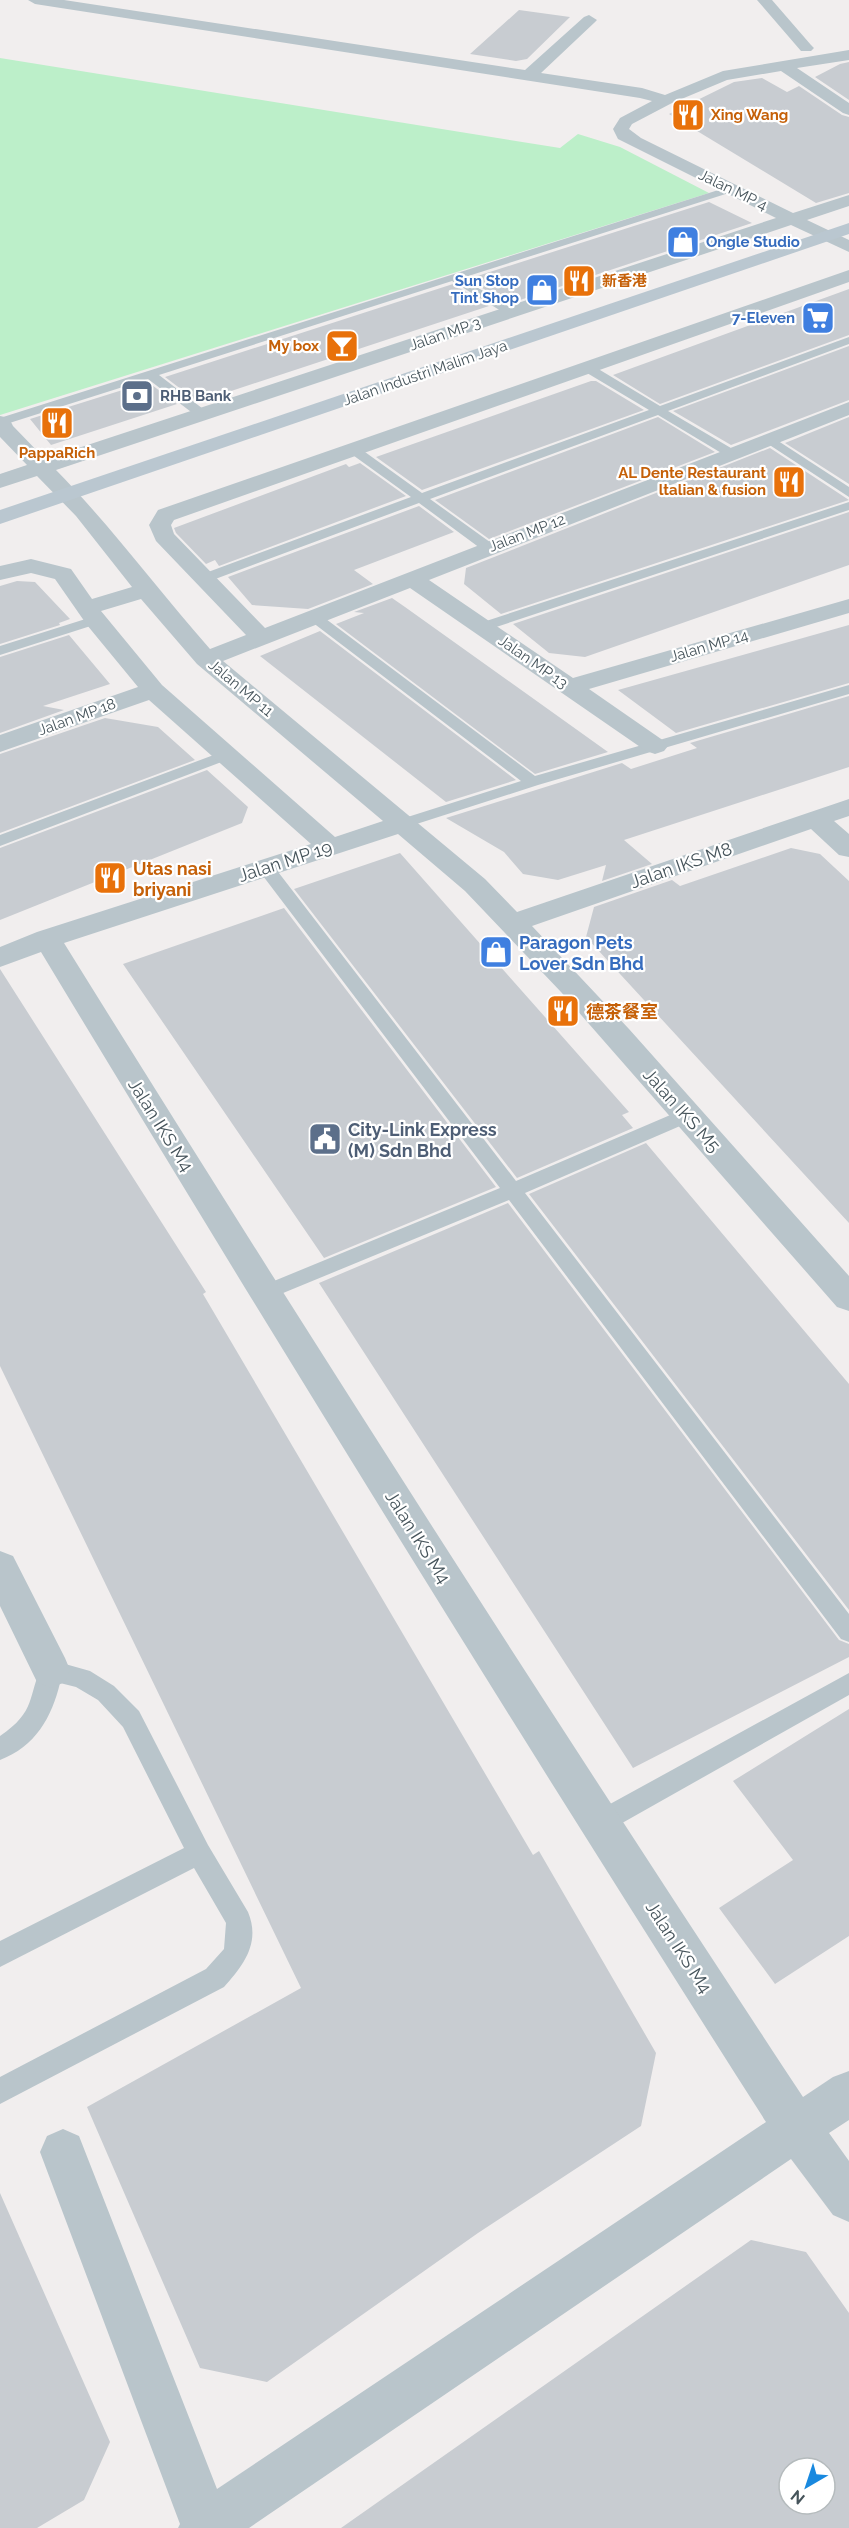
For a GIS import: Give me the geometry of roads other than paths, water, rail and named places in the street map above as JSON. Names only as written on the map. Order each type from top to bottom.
[{"type":"main road","name":"Jalan Industri Malim Jaya","points":[[0,535],[849,228]]},
{"type":"main road","points":[[827,258],[849,249]]},
{"type":"main road","name":"Jalan Industri Malim Jaya","points":[[0,517],[86,503]]},
{"type":"street","points":[[35,0],[642,93],[666,100],[723,76],[849,55]]},
{"type":"street","points":[[764,0],[806,48]]},
{"type":"street","points":[[528,76],[589,20]]},
{"type":"street","points":[[717,63],[849,42]]},
{"type":"street","points":[[782,65],[849,110]]},
{"type":"street","points":[[642,93],[663,82]]},
{"type":"street","name":"Jalan MP 4","points":[[666,100],[626,121],[621,129],[624,135],[849,249]]},
{"type":"street","name":"Jalan MP 3","points":[[0,481],[849,200]]},
{"type":"street","points":[[261,637],[164,536],[160,525],[166,515],[849,276]]},
{"type":"street","name":"Jalan MP 12","points":[[206,658],[849,408]]},
{"type":"street","name":"Jalan MP 11","points":[[1,422],[3,428],[41,469],[86,503],[146,590],[206,658],[474,885],[513,923]]},
{"type":"street","points":[[0,573],[32,566],[63,574],[91,614],[153,690],[329,846]]},
{"type":"street","name":"Jalan MP 13","points":[[411,578],[655,746]]},
{"type":"street","points":[[91,614],[146,590]]},
{"type":"street","name":"Jalan MP 14","points":[[569,687],[849,606]]},
{"type":"street","name":"Jalan MP 18","points":[[0,744],[153,690]]},
{"type":"street","name":"Jalan IKS M8","points":[[513,923],[849,807]]},
{"type":"street","points":[[815,818],[849,849]]},
{"type":"street","name":"Jalan MP 19","points":[[0,958],[47,939],[401,824]]},
{"type":"street","name":"Jalan IKS M5","points":[[513,923],[688,1115],[849,1298]]},
{"type":"street","name":"Jalan IKS M4","points":[[47,939],[264,1293],[599,1822],[798,2130],[849,2199]]},
{"type":"street","points":[[0,1567],[51,1670]]},
{"type":"street","points":[[63,2152],[206,2527],[798,2130],[849,2093]]},
{"type":"lane","points":[[1,422],[456,279],[731,189]]},
{"type":"lane","points":[[456,279],[510,312]]},
{"type":"lane","points":[[205,578],[849,340]]},
{"type":"lane","points":[[586,367],[732,454]]},
{"type":"lane","points":[[150,374],[203,415]]},
{"type":"lane","points":[[768,439],[849,493]]},
{"type":"lane","points":[[354,450],[489,548]]},
{"type":"lane","points":[[482,627],[849,506]]},
{"type":"lane","points":[[0,651],[91,614]]},
{"type":"lane","points":[[313,616],[533,782]]},
{"type":"lane","points":[[401,824],[533,782],[849,689]]},
{"type":"lane","points":[[0,841],[227,755]]},
{"type":"lane","points":[[266,868],[849,1632]]},
{"type":"lane","points":[[264,1293],[688,1115]]},
{"type":"lane","points":[[0,1749],[24,1734],[42,1709],[51,1670],[82,1678],[106,1693],[132,1719],[199,1852],[239,1920],[236,1954],[215,1978],[0,2091]]},
{"type":"lane","points":[[599,1822],[849,1683]]},
{"type":"lane","points":[[0,1954],[199,1852]]},
{"type":"place","name":"Xing Wang","points":[[688,115]]},
{"type":"place","name":"Ongle Studio","points":[[683,242]]},
{"type":"place","name":"新香港","points":[[579,281]]},
{"type":"place","name":"Sun Stop Tint Shop","points":[[542,290]]},
{"type":"place","name":"7-Eleven","points":[[818,318]]},
{"type":"place","name":"My box","points":[[342,346]]},
{"type":"place","name":"RHB Bank","points":[[137,396]]},
{"type":"place","name":"PappaRich","points":[[57,423]]},
{"type":"place","name":"AL Dente Restaurant ltalian & fusion","points":[[789,482]]},
{"type":"place","name":"Utas nasi briyani","points":[[110,878]]},
{"type":"place","name":"Paragon Pets Lover Sdn Bhd","points":[[496,952]]},
{"type":"place","name":"德茶餐室","points":[[563,1011]]},
{"type":"place","name":"City-Link Express (M) Sdn Bhd","points":[[325,1139]]}]
